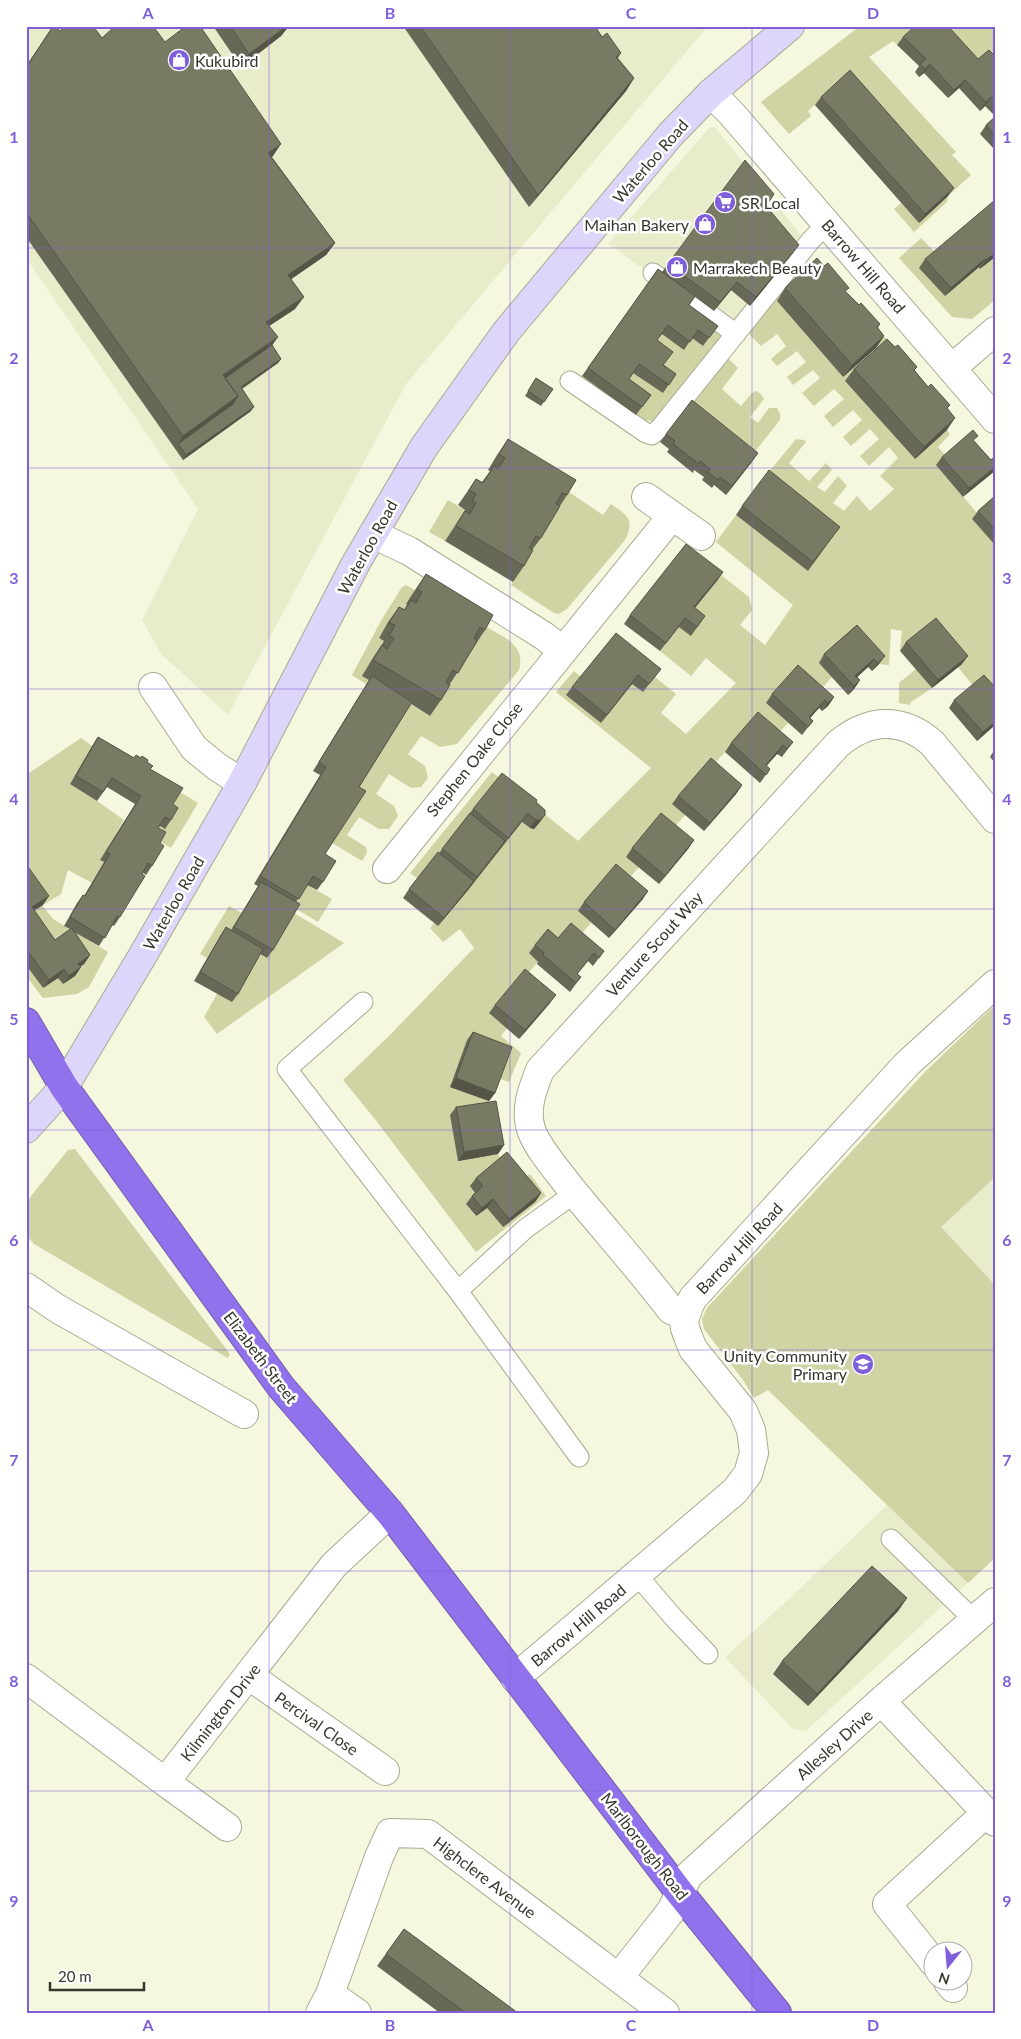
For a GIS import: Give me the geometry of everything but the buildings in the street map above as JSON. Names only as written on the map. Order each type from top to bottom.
[{"type":"highway","name":"Elizabeth Street","points":[[26,1022],[64,1087],[281,1387],[390,1513],[515,1678]]},
{"type":"highway","name":"Marlborough Road","points":[[515,1678],[680,1893],[776,2013]]},
{"type":"main road","name":"Waterloo Road","points":[[26,1129],[64,1087],[143,956],[242,783],[373,534],[424,448],[506,332],[671,134],[711,93],[790,26]]},
{"type":"street","name":"Barrow Hill Road","points":[[711,93],[731,113],[995,418]]},
{"type":"street","points":[[952,368],[995,331]]},
{"type":"street","points":[[646,497],[700,536]]},
{"type":"street","name":"Stephen Oake Close","points":[[387,868],[672,516]]},
{"type":"street","points":[[373,534],[409,551],[544,636],[562,650]]},
{"type":"street","points":[[153,687],[194,748],[216,766],[242,783]]},
{"type":"street","name":"Venture Scout Way","points":[[685,1315],[672,1310],[575,1193],[532,1134],[528,1116],[533,1087],[540,1070],[838,744],[849,735],[871,725],[892,724],[913,730],[932,743],[995,819]]},
{"type":"street","name":"Barrow Hill Road","points":[[515,1678],[735,1491],[748,1474],[754,1453],[751,1430],[743,1412],[693,1349],[684,1328],[685,1315],[693,1298],[907,1064],[995,984]]},
{"type":"street","points":[[26,1287],[90,1327],[244,1414]]},
{"type":"street","name":"Kilmington Drive","points":[[165,1782],[334,1565],[390,1513]]},
{"type":"street","name":"Allesley Drive","points":[[680,1893],[688,1876],[881,1701],[995,1602]]},
{"type":"street","name":"Percival Close","points":[[248,1675],[385,1771]]},
{"type":"street","points":[[26,1678],[227,1827]]},
{"type":"street","points":[[881,1701],[990,1818],[887,1904],[924,1950]]},
{"type":"street","name":"Highclere Avenue","points":[[325,2004],[390,1833],[428,1834],[619,1977]]},
{"type":"street","points":[[665,2013],[619,1977],[671,1911],[680,1893]]},
{"type":"street","points":[[325,2004],[356,2013]]},
{"type":"lane","points":[[570,381],[646,433],[652,435],[661,427],[811,240],[827,224]]},
{"type":"lane","points":[[653,273],[736,334]]},
{"type":"lane","points":[[363,1002],[287,1069],[458,1290],[579,1457]]},
{"type":"lane","points":[[458,1290],[525,1229],[575,1193]]},
{"type":"lane","points":[[891,1539],[974,1620]]},
{"type":"lane","points":[[637,1575],[708,1654]]},
{"type":"shaded area","points":[[26,26],[708,26],[406,384],[228,715],[161,654],[142,620],[198,509],[26,258]]},
{"type":"shaded area","points":[[860,26],[918,26],[897,45],[893,41],[869,57],[956,152],[952,155],[971,175],[948,196],[844,79],[808,111],[811,116],[789,134],[761,102]]},
{"type":"shaded area","points":[[934,26],[995,26],[995,71],[972,68]]},
{"type":"shaded area","points":[[710,127],[715,127],[812,249],[741,338],[608,244]]},
{"type":"shaded area","points":[[948,196],[947,202],[914,232],[894,209],[901,203],[919,222]]},
{"type":"shaded area","points":[[921,238],[936,253],[945,296],[979,267],[981,269],[995,257],[995,300],[972,319],[952,317],[899,258]]},
{"type":"shaded area","points":[[802,264],[809,270],[777,301],[843,377],[876,349],[871,321],[906,363],[845,381],[915,459],[947,430],[950,434],[938,447],[947,457],[949,480],[978,514],[972,519],[995,545],[995,703],[974,687],[958,667],[961,664],[900,651],[902,631],[891,629],[889,665],[879,664],[851,634],[832,677],[816,695],[766,703],[788,723],[773,739],[752,721],[709,770],[685,815],[624,884],[578,911],[591,923],[576,940],[529,953],[538,962],[489,1013],[507,1028],[501,1036],[521,1053],[509,1082],[498,1078],[467,1040],[450,1087],[489,1101],[489,1104],[451,1115],[458,1160],[498,1154],[501,1160],[477,1195],[466,1204],[475,1216],[487,1208],[503,1227],[519,1182],[530,1174],[546,1196],[476,1252],[343,1080],[389,1036],[474,948],[460,929],[443,942],[430,928],[434,923],[438,926],[418,879],[410,873],[492,772],[578,841],[651,768],[556,692],[574,671],[581,677],[601,723],[632,684],[643,692],[655,677],[676,694],[661,713],[686,734],[736,683],[706,658],[691,676],[660,651],[688,616],[707,564],[749,597],[752,610],[740,625],[765,645],[793,605],[716,542],[736,515],[807,570],[763,479],[796,439],[806,442],[789,463],[809,481],[826,463],[832,470],[817,487],[825,492],[838,476],[847,486],[833,503],[844,511],[857,496],[870,511],[894,489],[880,476],[898,458],[889,447],[869,466],[860,456],[879,439],[870,429],[851,446],[843,437],[862,420],[853,410],[833,427],[824,416],[844,399],[834,389],[814,406],[802,393],[820,378],[813,370],[793,385],[787,377],[806,362],[797,351],[777,366],[771,359],[786,346],[777,334],[761,346],[747,332]],"holes":[[[467,818],[539,818],[534,829],[522,822],[502,846]]]},
{"type":"shaded area","points":[[683,314],[720,326],[721,343],[660,421],[644,419],[635,413],[623,387],[662,334],[692,338],[703,346],[712,335]]},
{"type":"shaded area","points":[[725,355],[738,368],[722,389],[741,406],[756,391],[764,399],[750,417],[758,423],[769,408],[777,408],[780,420],[749,459],[686,409],[660,442],[658,441]]},
{"type":"shaded area","points":[[563,488],[603,515],[611,504],[626,515],[629,527],[625,540],[567,609],[559,614],[554,613],[511,585]]},
{"type":"shaded area","points":[[448,500],[465,510],[445,541],[429,532]]},
{"type":"shaded area","points":[[406,585],[415,590],[411,608],[388,623],[379,638],[384,641],[378,651],[383,654],[363,676],[430,716],[485,626],[506,638],[516,648],[520,661],[519,670],[457,744],[440,747],[421,736],[408,754],[425,766],[428,778],[421,787],[411,788],[389,774],[376,794],[394,806],[398,816],[389,829],[379,829],[359,817],[347,835],[366,847],[367,853],[362,861],[332,843],[353,795],[406,710],[352,675],[382,619],[402,587]]},
{"type":"shaded area","points":[[916,669],[932,688],[911,702],[910,705],[899,703],[899,683]]},
{"type":"shaded area","points":[[81,738],[92,746],[70,784],[124,820],[101,860],[104,862],[92,883],[68,870],[61,894],[43,905],[26,882],[26,775]]},
{"type":"shaded area","points":[[152,775],[198,803],[171,848],[152,837],[159,825],[165,828]]},
{"type":"shaded area","points":[[307,885],[332,899],[318,922],[293,907]]},
{"type":"shaded area","points":[[42,905],[53,919],[108,952],[89,987],[77,994],[43,998],[26,976],[26,965],[43,988],[58,978],[63,984],[75,976],[49,949],[26,916]]},
{"type":"shaded area","points":[[229,906],[242,913],[228,936],[266,958],[294,913],[344,943],[217,1034],[204,1017],[217,994],[220,936],[207,958],[200,954]]},
{"type":"shaded area","name":"Unity Community Primary","points":[[995,1005],[995,1558],[806,1731],[793,1729],[725,1657],[788,1600],[887,1505],[768,1390],[754,1398],[743,1380],[704,1329],[702,1319],[707,1308],[925,1072]]},
{"type":"shaded area","name":"Unity Community Primary","points":[[995,1005],[995,1177],[941,1227],[995,1285],[995,1558],[968,1583],[768,1390],[754,1398],[743,1380],[704,1329],[702,1319],[707,1308],[925,1072]]},
{"type":"shaded area","points":[[75,1149],[230,1354],[228,1358],[34,1244],[26,1235],[26,1205],[31,1196],[68,1150]]},
{"type":"place","name":"Kukubird","points":[[179,60]]},
{"type":"place","name":"SR Local","points":[[725,202]]},
{"type":"place","name":"Maihan Bakery","points":[[705,224]]},
{"type":"place","name":"Marrakech Beauty","points":[[677,267]]},
{"type":"place","name":"Unity Community Primary","points":[[863,1364]]}]
